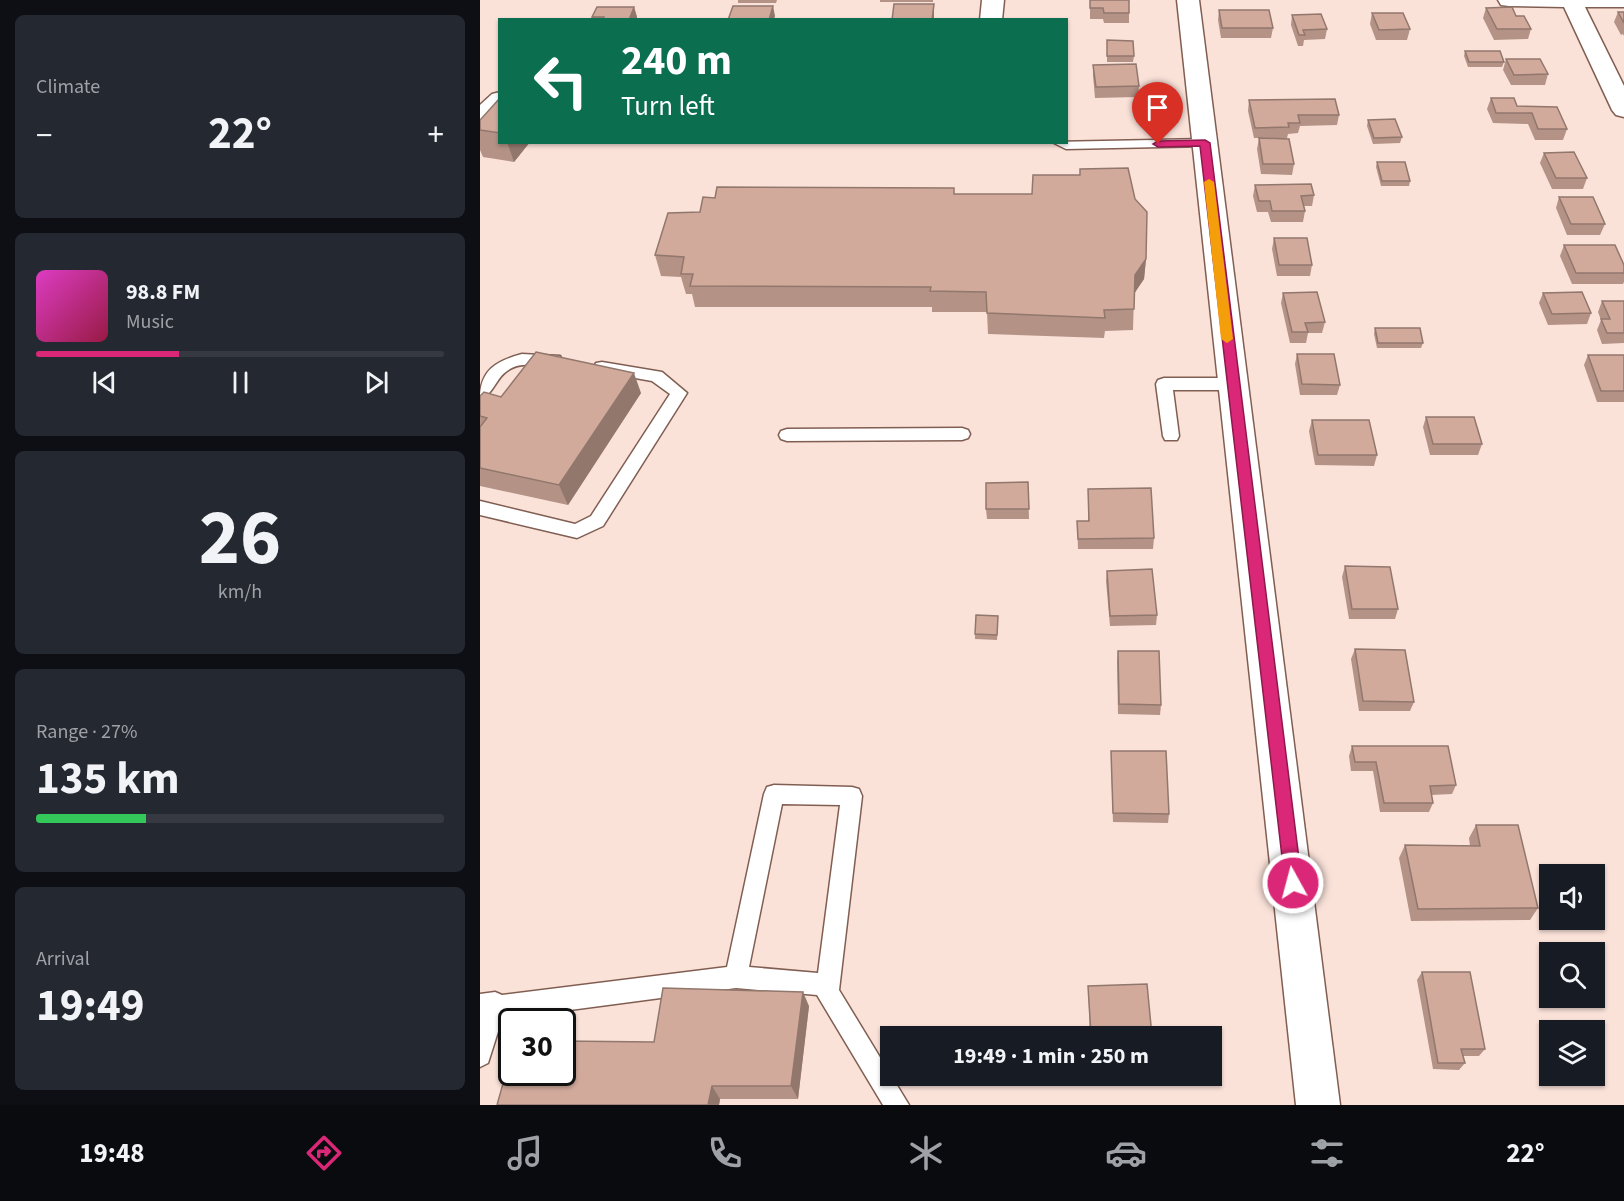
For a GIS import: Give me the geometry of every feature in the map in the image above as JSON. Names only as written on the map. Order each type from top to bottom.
[{"type":"street","points":[[991,18],[993,0]]},
{"type":"street","points":[[1188,0],[1318,1105]]},
{"type":"street","points":[[1509,0],[1624,2]]},
{"type":"street","points":[[1571,1],[1624,110]]},
{"type":"street","points":[[480,118],[498,101]]},
{"type":"lane","points":[[1063,144],[1205,143]]},
{"type":"lane","points":[[480,393],[501,367],[522,359],[549,359],[656,376],[679,393],[597,521],[577,531],[480,508]]},
{"type":"lane","points":[[1171,436],[1164,384],[1232,384]]},
{"type":"lane","points":[[787,435],[962,434]]},
{"type":"lane","points":[[736,976],[774,794],[852,796],[827,992],[897,1105]]},
{"type":"lane","points":[[480,1055],[487,1007],[736,976],[828,985]]},
{"type":"building","points":[[1090,0],[1129,0],[1129,13],[1104,13],[1103,8],[1090,8]]},
{"type":"building","points":[[894,4],[934,4],[932,18],[892,18]]},
{"type":"building","points":[[733,6],[773,6],[770,18],[729,18]]},
{"type":"building","points":[[597,7],[634,7],[630,18],[592,17]]},
{"type":"building","points":[[1512,7],[1516,16],[1524,16],[1531,29],[1497,29],[1486,8]]},
{"type":"building","points":[[1219,10],[1269,10],[1273,28],[1222,28]]},
{"type":"building","points":[[1618,12],[1624,12],[1624,23]]},
{"type":"building","points":[[1372,13],[1403,13],[1410,29],[1379,30]]},
{"type":"building","points":[[1321,14],[1327,29],[1303,30],[1305,35],[1299,35],[1292,15]]},
{"type":"building","points":[[1107,40],[1133,41],[1134,56],[1107,56]]},
{"type":"building","points":[[1465,51],[1500,51],[1504,62],[1469,62]]},
{"type":"building","points":[[1506,59],[1540,59],[1548,74],[1514,75]]},
{"type":"building","points":[[1136,64],[1139,86],[1096,87],[1093,65]]},
{"type":"building","points":[[1491,98],[1514,98],[1517,106],[1557,107],[1567,129],[1538,129],[1532,113],[1496,113]]},
{"type":"building","points":[[1335,99],[1339,115],[1298,115],[1300,123],[1288,123],[1289,127],[1255,128],[1249,100]]},
{"type":"building","points":[[498,100],[498,133],[480,130],[480,120]]},
{"type":"building","points":[[1395,119],[1402,137],[1374,138],[1368,120]]},
{"type":"building","points":[[1259,138],[1289,139],[1294,164],[1263,164]]},
{"type":"building","points":[[1574,152],[1587,178],[1556,178],[1544,153]]},
{"type":"building","points":[[1377,162],[1405,162],[1410,181],[1382,181]]},
{"type":"building","points":[[1128,168],[1135,199],[1147,212],[1146,259],[1135,275],[1134,309],[1104,310],[1105,318],[987,313],[986,292],[930,291],[931,287],[690,286],[693,274],[681,274],[684,257],[655,255],[668,213],[700,212],[703,197],[715,198],[717,187],[954,188],[954,194],[1032,194],[1033,175],[1080,175],[1080,169]]},
{"type":"building","points":[[1311,184],[1314,195],[1301,196],[1305,211],[1272,211],[1270,201],[1259,201],[1255,185]]},
{"type":"building","points":[[1559,197],[1593,197],[1605,224],[1571,224]]},
{"type":"building","points":[[1274,238],[1307,238],[1312,265],[1279,265]]},
{"type":"building","points":[[1564,245],[1615,245],[1624,265],[1624,273],[1576,273]]},
{"type":"building","points":[[1317,292],[1325,322],[1305,323],[1308,332],[1292,332],[1283,293]]},
{"type":"building","points":[[1582,292],[1591,313],[1552,314],[1543,293]]},
{"type":"building","points":[[1602,301],[1624,301],[1624,333],[1607,333],[1601,319],[1610,319]]},
{"type":"building","points":[[1375,328],[1420,328],[1423,343],[1378,343]]},
{"type":"building","points":[[536,352],[634,373],[559,485],[480,468],[480,427],[487,418],[480,416],[480,396],[484,392],[501,397]]},
{"type":"building","points":[[1297,354],[1334,354],[1340,385],[1302,384]]},
{"type":"building","points":[[1588,355],[1624,355],[1624,391],[1601,391]]},
{"type":"building","points":[[1426,417],[1474,417],[1482,444],[1433,444]]},
{"type":"building","points":[[1312,420],[1369,420],[1377,455],[1318,455]]},
{"type":"building","points":[[1028,482],[1029,509],[986,509],[986,483]]},
{"type":"building","points":[[1151,488],[1154,538],[1078,539],[1077,521],[1089,521],[1088,489]]},
{"type":"building","points":[[1345,566],[1390,567],[1398,609],[1352,609]]},
{"type":"building","points":[[1152,569],[1157,615],[1110,616],[1107,571]]},
{"type":"building","points":[[976,615],[998,616],[997,635],[975,634]]},
{"type":"building","points":[[1355,649],[1405,650],[1414,702],[1363,701]]},
{"type":"building","points":[[1118,651],[1159,651],[1161,705],[1119,704]]},
{"type":"building","points":[[1352,746],[1448,746],[1456,785],[1430,786],[1433,803],[1384,803],[1376,762],[1355,762]]},
{"type":"building","points":[[1111,751],[1166,751],[1169,814],[1113,813]]},
{"type":"building","points":[[1476,825],[1518,825],[1538,908],[1418,909],[1405,845],[1480,846]]},
{"type":"building","points":[[1422,972],[1470,972],[1485,1049],[1461,1049],[1465,1063],[1438,1063]]},
{"type":"building","points":[[1147,984],[1151,1026],[1090,1026],[1088,986]]},
{"type":"building","points":[[663,988],[803,992],[791,1086],[712,1086],[708,1105],[497,1105],[502,1086],[576,1086],[576,1041],[654,1042]]},
{"type":"slow traffic","points":[[1209,182],[1227,339]]},
{"type":"route","points":[[1158,144],[1205,143],[1293,883]]}]
